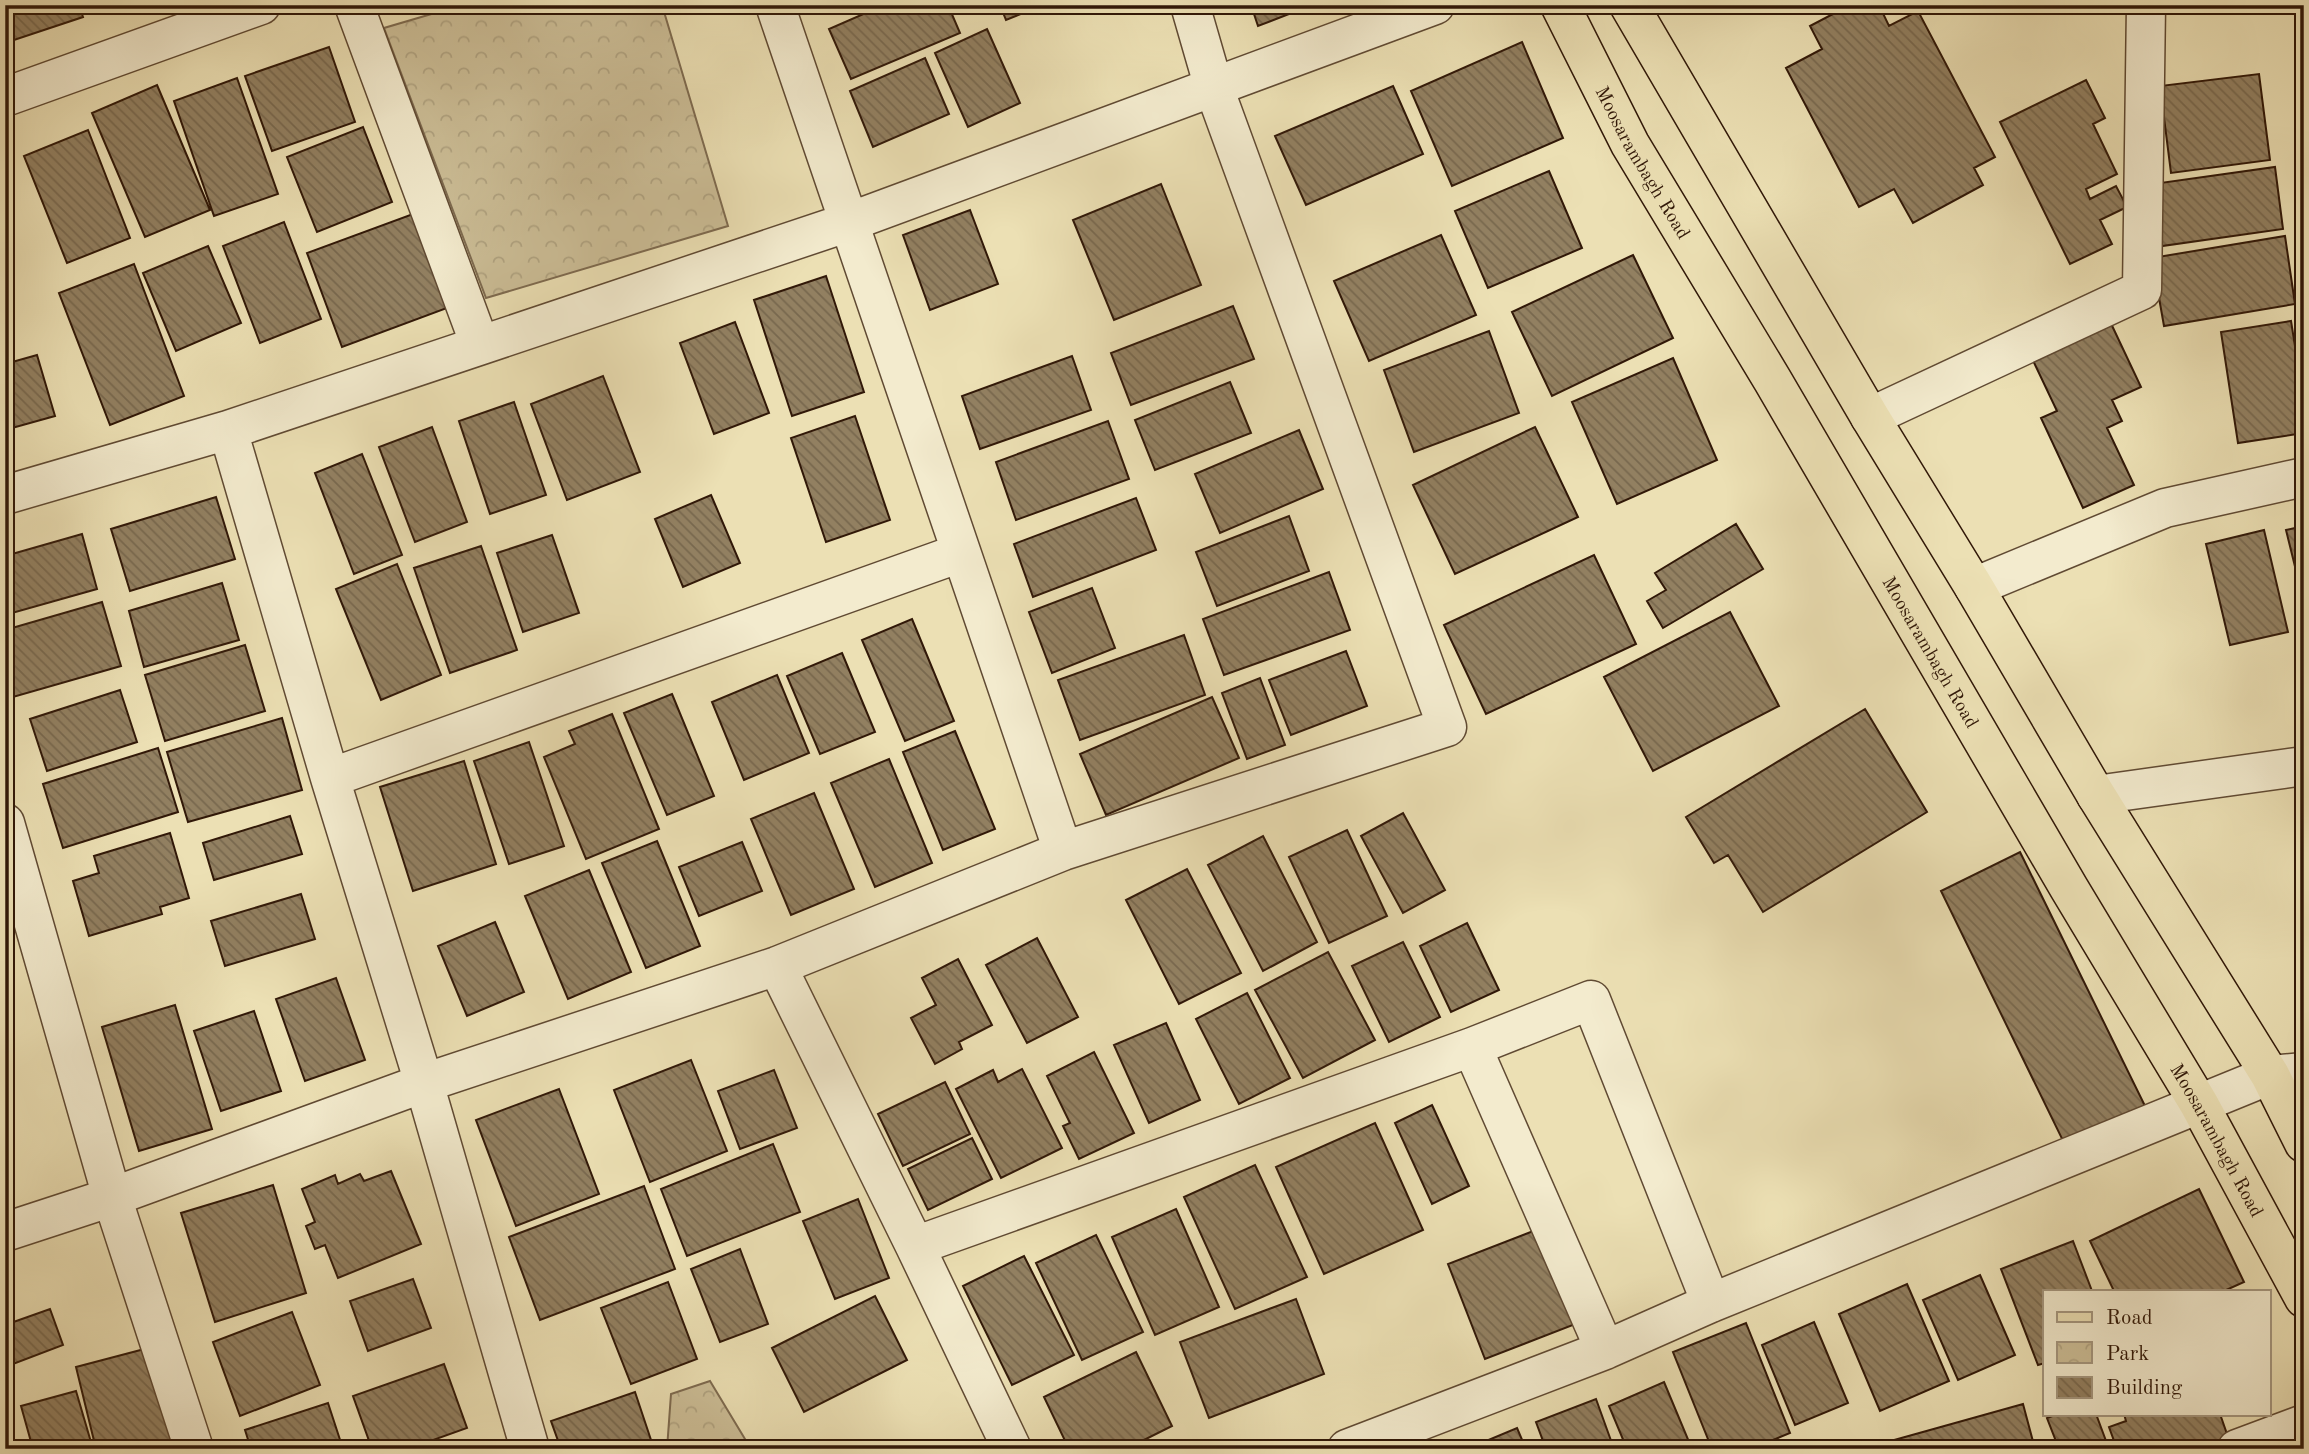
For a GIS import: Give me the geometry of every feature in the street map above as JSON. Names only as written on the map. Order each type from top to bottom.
[{"type":"main road","name":"Moosarambagh Road","points":[[1560,5],[1630,144],[2199,1104],[2304,1298]]},
{"type":"main road","points":[[1629,5],[1870,417],[2096,795],[2287,1073],[2304,1143]]},
{"type":"street","points":[[5,97],[261,5]]},
{"type":"street","points":[[354,5],[480,345]]},
{"type":"street","points":[[775,5],[1063,851]]},
{"type":"street","points":[[5,1233],[112,1197],[424,1083],[777,966],[1063,851],[1447,727],[1214,88],[1190,5]]},
{"type":"street","points":[[5,495],[229,430],[849,222],[1436,5]]},
{"type":"street","points":[[1870,417],[2142,290],[2146,5]]},
{"type":"street","points":[[229,430],[530,1449]]},
{"type":"street","points":[[1974,587],[2165,508],[2304,477]]},
{"type":"street","points":[[330,778],[960,553]]},
{"type":"street","points":[[2096,795],[2304,766]]},
{"type":"street","points":[[5,823],[112,1197],[194,1449]]},
{"type":"street","points":[[777,966],[1012,1449]]},
{"type":"street","points":[[915,1246],[1472,1048],[1591,1000],[1711,1303]]},
{"type":"street","points":[[1472,1048],[1605,1350]]},
{"type":"street","points":[[1347,1449],[1605,1350],[1711,1303],[2199,1104],[2287,1073]]},
{"type":"street","points":[[2237,1449],[2304,1424]]},
{"type":"green space","points":[[462,5],[662,5],[728,226],[486,298],[384,28]]},
{"type":"green space","points":[[710,1381],[751,1449],[667,1449],[671,1394]]},
{"type":"building","points":[[5,5],[79,5],[83,17],[14,40]]},
{"type":"building","points":[[884,5],[948,5],[960,33],[851,79],[829,29]]},
{"type":"building","points":[[1000,5],[1043,5],[1006,20]]},
{"type":"building","points":[[1251,5],[1312,5],[1258,26]]},
{"type":"building","points":[[1850,5],[1879,5],[1889,26],[1918,11],[1995,157],[1974,168],[1983,185],[1913,223],[1894,189],[1859,207],[1786,68],[1822,49],[1810,26]]},
{"type":"building","points":[[987,29],[1020,103],[968,127],[935,53]]},
{"type":"building","points":[[1522,42],[1563,138],[1452,186],[1411,91]]},
{"type":"building","points":[[329,47],[355,122],[272,151],[245,76]]},
{"type":"building","points":[[925,58],[949,114],[873,147],[850,91]]},
{"type":"building","points":[[2259,74],[2270,160],[2171,173],[2160,86]]},
{"type":"building","points":[[237,78],[278,194],[214,216],[174,101]]},
{"type":"building","points":[[2086,80],[2105,118],[2093,124],[2117,174],[2086,189],[2090,199],[2116,186],[2127,207],[2100,220],[2112,244],[2070,264],[2000,122]]},
{"type":"building","points":[[157,85],[210,210],[145,237],[92,113]]},
{"type":"building","points":[[1393,86],[1423,154],[1306,205],[1275,136]]},
{"type":"building","points":[[363,127],[392,202],[317,232],[287,157]]},
{"type":"building","points":[[88,130],[130,238],[67,263],[24,156]]},
{"type":"building","points":[[2275,167],[2283,229],[2162,246],[2153,184]]},
{"type":"building","points":[[1549,171],[1582,248],[1488,288],[1455,211]]},
{"type":"building","points":[[1161,184],[1201,285],[1114,320],[1073,220]]},
{"type":"building","points":[[970,210],[998,284],[930,310],[903,235]]},
{"type":"building","points":[[413,214],[447,308],[342,347],[307,253]]},
{"type":"building","points":[[284,222],[321,319],[260,343],[223,246]]},
{"type":"building","points":[[1441,235],[1476,315],[1369,361],[1334,281]]},
{"type":"building","points":[[2285,236],[2295,304],[2164,326],[2152,258]]},
{"type":"building","points":[[208,246],[241,323],[176,351],[143,273]]},
{"type":"building","points":[[1633,255],[1673,338],[1552,396],[1512,312]]},
{"type":"building","points":[[134,264],[184,396],[110,425],[59,293]]},
{"type":"building","points":[[826,276],[864,392],[792,416],[754,300]]},
{"type":"building","points":[[1233,306],[1254,359],[1131,405],[1111,353]]},
{"type":"building","points":[[2107,315],[2141,387],[2112,400],[2122,421],[2107,428],[2134,485],[2083,508],[2041,418],[2057,411],[2029,352]]},
{"type":"building","points":[[2291,321],[2304,402],[2304,433],[2238,443],[2221,332]]},
{"type":"building","points":[[735,322],[769,413],[714,434],[680,343]]},
{"type":"building","points":[[1489,331],[1519,413],[1414,452],[1384,370]]},
{"type":"building","points":[[37,355],[55,416],[5,430],[5,364]]},
{"type":"building","points":[[1072,356],[1091,410],[980,449],[962,396]]},
{"type":"building","points":[[1673,358],[1717,460],[1617,504],[1572,402]]},
{"type":"building","points":[[603,376],[640,472],[567,500],[531,404]]},
{"type":"building","points":[[1230,382],[1251,433],[1155,470],[1135,420]]},
{"type":"building","points":[[514,402],[546,495],[490,514],[459,421]]},
{"type":"building","points":[[855,416],[890,520],[826,542],[791,438]]},
{"type":"building","points":[[1108,421],[1129,479],[1016,520],[996,462]]},
{"type":"building","points":[[432,427],[467,522],[415,542],[379,447]]},
{"type":"building","points":[[1535,427],[1578,517],[1455,574],[1413,485]]},
{"type":"building","points":[[1299,430],[1323,489],[1220,533],[1195,474]]},
{"type":"building","points":[[362,454],[402,555],[354,574],[315,473]]},
{"type":"building","points":[[711,495],[740,563],[683,587],[655,519]]},
{"type":"building","points":[[216,497],[235,559],[130,591],[111,529]]},
{"type":"building","points":[[1136,498],[1156,550],[1033,597],[1014,544]]},
{"type":"building","points":[[1289,516],[1309,571],[1217,606],[1196,552]]},
{"type":"building","points":[[1736,524],[1763,569],[1663,628],[1647,601],[1666,590],[1655,573]]},
{"type":"building","points":[[2304,526],[2304,603],[2286,530]]},
{"type":"building","points":[[2264,530],[2288,632],[2230,645],[2206,544]]},
{"type":"building","points":[[82,534],[97,589],[5,615],[5,556]]},
{"type":"building","points":[[552,535],[579,613],[523,632],[497,553]]},
{"type":"building","points":[[481,546],[517,650],[450,673],[414,568]]},
{"type":"building","points":[[1594,555],[1636,644],[1486,714],[1444,625]]},
{"type":"building","points":[[397,564],[441,675],[381,700],[336,589]]},
{"type":"building","points":[[1329,572],[1350,630],[1224,675],[1203,619]]},
{"type":"building","points":[[222,583],[239,640],[144,667],[129,611]]},
{"type":"building","points":[[1092,588],[1115,648],[1052,673],[1029,612]]},
{"type":"building","points":[[102,602],[121,666],[6,699],[5,630]]},
{"type":"building","points":[[1730,612],[1779,706],[1653,771],[1604,677]]},
{"type":"building","points":[[912,619],[954,721],[905,741],[862,640]]},
{"type":"building","points":[[1184,635],[1205,695],[1080,740],[1058,680]]},
{"type":"building","points":[[245,645],[265,711],[165,741],[145,675]]},
{"type":"building","points":[[1346,651],[1367,706],[1291,735],[1269,680]]},
{"type":"building","points":[[842,653],[875,732],[820,754],[787,676]]},
{"type":"building","points":[[777,675],[809,753],[744,780],[712,702]]},
{"type":"building","points":[[1260,678],[1285,745],[1247,759],[1222,693]]},
{"type":"building","points":[[120,690],[137,742],[47,771],[30,719]]},
{"type":"building","points":[[672,694],[714,796],[667,815],[624,713]]},
{"type":"building","points":[[1212,697],[1239,758],[1106,815],[1080,754]]},
{"type":"building","points":[[1865,709],[1927,812],[1763,912],[1728,855],[1714,863],[1686,817]]},
{"type":"building","points":[[612,714],[659,829],[586,859],[544,757],[575,744],[569,731]]},
{"type":"building","points":[[282,718],[302,790],[188,822],[167,752]]},
{"type":"building","points":[[955,731],[995,829],[943,850],[903,752]]},
{"type":"building","points":[[529,742],[564,846],[509,864],[474,761]]},
{"type":"building","points":[[158,748],[178,812],[63,848],[43,784]]},
{"type":"building","points":[[889,759],[932,863],[875,887],[831,783]]},
{"type":"building","points":[[464,761],[496,864],[413,891],[380,787]]},
{"type":"building","points":[[814,793],[854,889],[791,915],[751,819]]},
{"type":"building","points":[[1403,813],[1445,890],[1403,913],[1361,836]]},
{"type":"building","points":[[290,816],[302,854],[214,880],[203,843]]},
{"type":"building","points":[[1347,830],[1387,916],[1329,943],[1289,857]]},
{"type":"building","points":[[170,833],[189,898],[160,907],[162,914],[89,936],[73,881],[99,873],[94,856]]},
{"type":"building","points":[[1263,836],[1317,942],[1263,971],[1208,865]]},
{"type":"building","points":[[657,841],[700,946],[646,968],[602,863]]},
{"type":"building","points":[[742,842],[762,891],[699,916],[679,867]]},
{"type":"building","points":[[2020,852],[2148,1112],[2068,1151],[1941,891]]},
{"type":"building","points":[[1187,869],[1241,973],[1179,1004],[1126,900]]},
{"type":"building","points":[[589,870],[631,972],[568,999],[525,896]]},
{"type":"building","points":[[301,894],[315,939],[225,966],[211,921]]},
{"type":"building","points":[[495,922],[524,992],[467,1016],[438,946]]},
{"type":"building","points":[[1467,923],[1499,990],[1451,1012],[1420,946]]},
{"type":"building","points":[[1037,938],[1078,1017],[1027,1043],[986,965]]},
{"type":"building","points":[[1403,942],[1440,1017],[1389,1042],[1352,966]]},
{"type":"building","points":[[1328,952],[1375,1040],[1303,1078],[1255,990]]},
{"type":"building","points":[[958,959],[992,1025],[959,1042],[962,1049],[935,1064],[911,1018],[936,1005],[922,978]]},
{"type":"building","points":[[336,978],[365,1060],[305,1081],[276,999]]},
{"type":"building","points":[[1247,993],[1290,1078],[1239,1104],[1196,1019]]},
{"type":"building","points":[[175,1005],[212,1129],[139,1151],[102,1027]]},
{"type":"building","points":[[254,1011],[281,1091],[221,1111],[194,1031]]},
{"type":"building","points":[[1166,1023],[1200,1100],[1149,1123],[1114,1045]]},
{"type":"building","points":[[1094,1052],[1134,1133],[1079,1159],[1063,1126],[1070,1123],[1047,1076]]},
{"type":"building","points":[[691,1060],[727,1151],[650,1182],[614,1090]]},
{"type":"building","points":[[1022,1069],[1062,1148],[1001,1178],[956,1089],[993,1070],[998,1082]]},
{"type":"building","points":[[774,1070],[797,1128],[740,1149],[718,1091]]},
{"type":"building","points":[[945,1082],[970,1134],[903,1166],[878,1114]]},
{"type":"building","points":[[559,1089],[599,1194],[516,1226],[476,1120]]},
{"type":"building","points":[[1432,1105],[1469,1186],[1432,1204],[1395,1123]]},
{"type":"building","points":[[1375,1123],[1423,1230],[1324,1274],[1276,1167]]},
{"type":"building","points":[[972,1138],[992,1179],[928,1210],[908,1169]]},
{"type":"building","points":[[773,1144],[800,1212],[687,1256],[661,1189]]},
{"type":"building","points":[[1255,1165],[1307,1277],[1235,1309],[1184,1197]]},
{"type":"building","points":[[391,1171],[421,1244],[338,1278],[325,1245],[315,1249],[306,1226],[315,1222],[302,1189],[335,1175],[338,1184],[360,1174],[364,1181]]},
{"type":"building","points":[[273,1185],[306,1293],[215,1322],[181,1213]]},
{"type":"building","points":[[644,1186],[675,1269],[540,1320],[509,1237]]},
{"type":"building","points":[[2199,1189],[2244,1282],[2226,1290],[2114,1290],[2090,1241]]},
{"type":"building","points":[[858,1199],[889,1278],[835,1299],[803,1221]]},
{"type":"building","points":[[1176,1209],[1219,1307],[1155,1335],[1112,1237]]},
{"type":"building","points":[[1541,1228],[1578,1323],[1485,1359],[1448,1264]]},
{"type":"building","points":[[1096,1235],[1143,1332],[1082,1360],[1036,1263]]},
{"type":"building","points":[[2073,1241],[2092,1290],[2043,1290],[2043,1364],[2038,1365],[2001,1269]]},
{"type":"building","points":[[740,1249],[768,1324],[720,1342],[691,1269]]},
{"type":"building","points":[[1024,1256],[1074,1355],[1012,1385],[963,1286]]},
{"type":"building","points":[[1980,1275],[2015,1355],[1958,1380],[1923,1300]]},
{"type":"building","points":[[413,1279],[431,1328],[368,1351],[350,1301]]},
{"type":"building","points":[[668,1282],[697,1359],[631,1384],[601,1308]]},
{"type":"building","points":[[1907,1284],[1949,1381],[1880,1411],[1839,1314]]},
{"type":"building","points":[[875,1296],[907,1360],[804,1412],[772,1348]]},
{"type":"building","points":[[1296,1299],[1324,1374],[1209,1418],[1180,1342]]},
{"type":"building","points":[[50,1309],[63,1345],[13,1364],[5,1344],[5,1325]]},
{"type":"building","points":[[292,1312],[320,1385],[240,1416],[213,1342]]},
{"type":"building","points":[[1814,1322],[1848,1403],[1795,1425],[1762,1345]]},
{"type":"building","points":[[1746,1323],[1790,1433],[1751,1449],[1712,1449],[1673,1352]]},
{"type":"building","points":[[152,1347],[177,1449],[96,1449],[76,1367]]},
{"type":"building","points":[[1136,1352],[1172,1426],[1126,1449],[1069,1449],[1044,1397]]},
{"type":"building","points":[[444,1364],[467,1428],[408,1449],[372,1449],[353,1396]]},
{"type":"building","points":[[1664,1382],[1692,1449],[1627,1449],[1609,1406]]},
{"type":"building","points":[[76,1391],[93,1449],[33,1449],[21,1406]]},
{"type":"building","points":[[635,1392],[654,1449],[561,1449],[551,1421]]},
{"type":"building","points":[[1596,1399],[1614,1449],[1546,1449],[1536,1422]]},
{"type":"building","points":[[328,1403],[343,1449],[251,1449],[245,1430]]},
{"type":"building","points":[[2023,1404],[2035,1449],[1862,1449]]},
{"type":"building","points":[[2097,1416],[2109,1449],[2059,1449],[2047,1418]]},
{"type":"building","points":[[2125,1416],[2221,1416],[2228,1437],[2197,1449],[2117,1449],[2109,1427],[2126,1421]]},
{"type":"building","points":[[1517,1428],[1526,1449],[1467,1449]]}]
